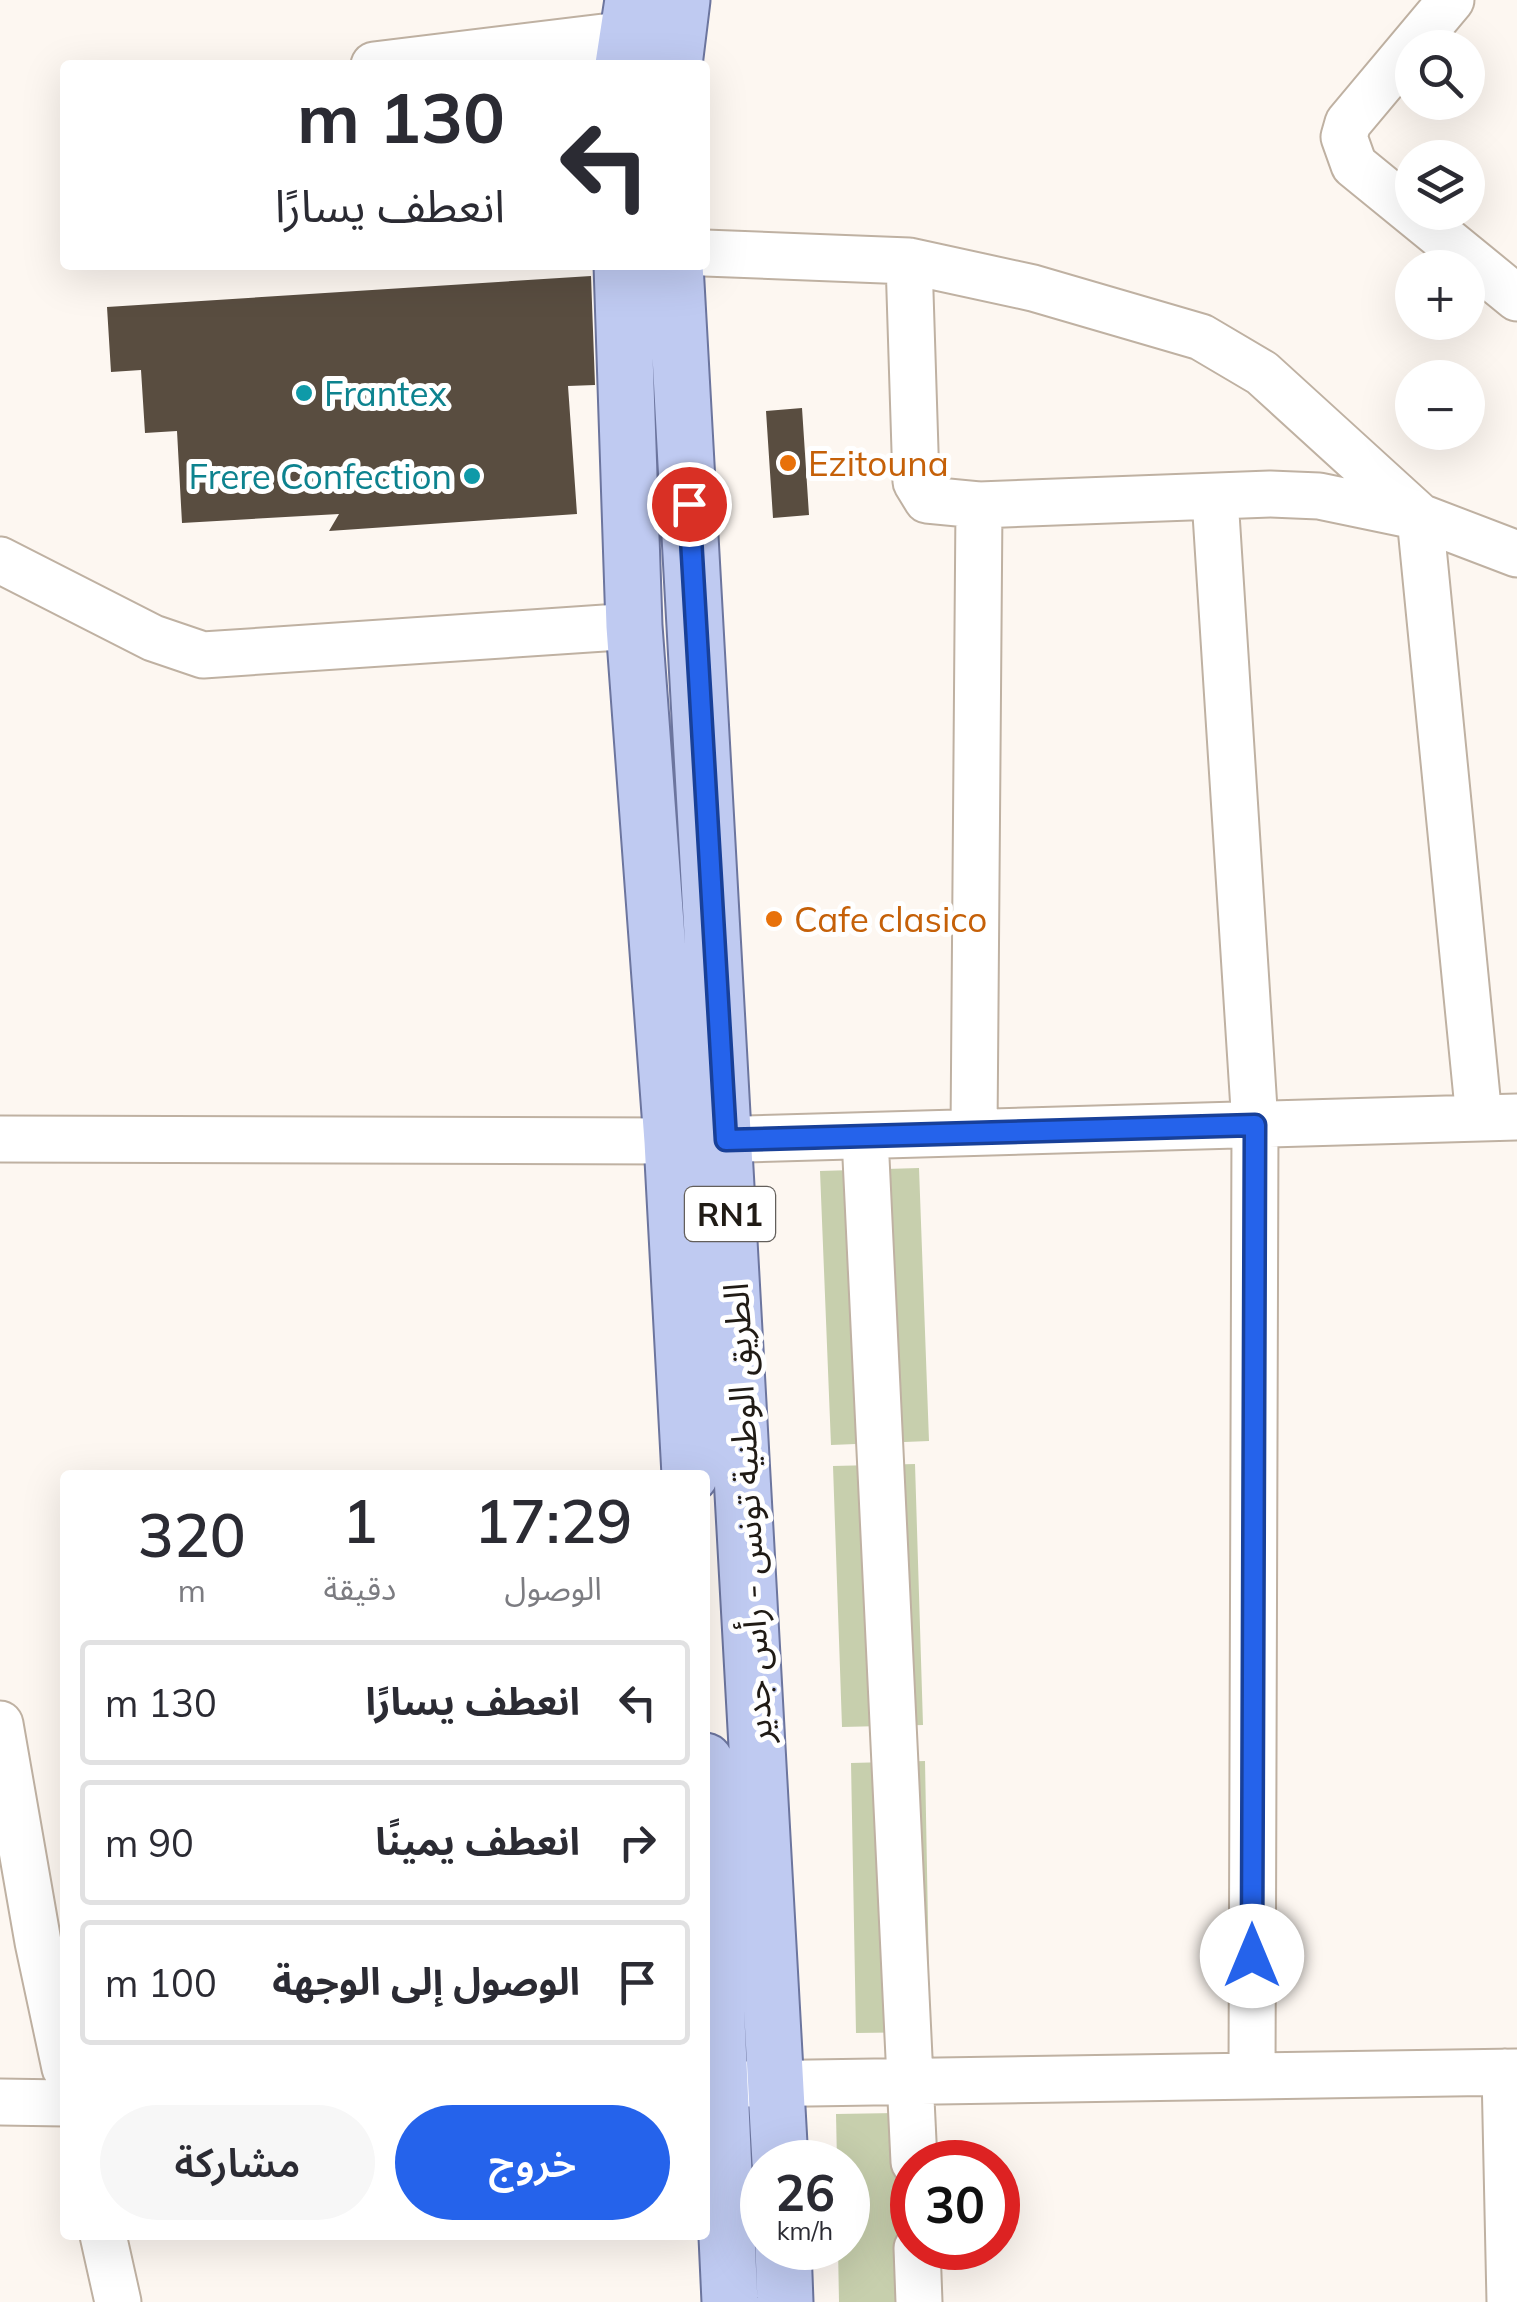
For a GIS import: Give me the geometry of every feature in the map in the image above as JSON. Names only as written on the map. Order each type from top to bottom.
[{"type":"main road","points":[[675,60],[682,0]]},
{"type":"main road","name":"الطريق الوطنية تونس - رأس جدير","points":[[622,270],[634,626],[672,1141],[690,1470]]},
{"type":"main road","name":"الطريق الوطنية تونس - رأس جدير","points":[[675,270],[779,2140]]},
{"type":"main road","name":"الطريق الوطنية تونس - رأس جدير","points":[[710,1940],[714,2084],[730,2302]]},
{"type":"main road","points":[[784,2270],[785,2302]]},
{"type":"street","points":[[1451,0],[1348,122],[1346,150],[1354,165],[1517,298]]},
{"type":"street","points":[[414,60],[628,33]]},
{"type":"street","points":[[0,1139],[672,1141],[1498,1118],[1420,517],[1262,373],[1219,345],[1182,330],[1033,288],[909,261],[710,252]]},
{"type":"street","points":[[909,261],[918,488],[927,500],[979,506],[1320,496],[1420,517],[1517,554]]},
{"type":"street","points":[[1215,498],[1255,1125],[1252,2075]]},
{"type":"street","points":[[974,1132],[979,506]]},
{"type":"street","points":[[0,560],[152,638],[203,655],[634,626]]},
{"type":"street","points":[[865,1137],[913,2140]]},
{"type":"street","points":[[0,1724],[60,2045]]},
{"type":"street","points":[[714,2084],[1511,2072],[1510,2302]]},
{"type":"street","points":[[0,2102],[60,2103]]},
{"type":"street","points":[[104,2240],[118,2302]]},
{"type":"street","points":[[918,2270],[919,2302]]},
{"type":"green space","points":[[919,1168],[929,1441],[831,1445],[820,1171]]},
{"type":"green space","points":[[915,1464],[923,1725],[842,1727],[833,1466]]},
{"type":"green space","points":[[925,1761],[930,2032],[856,2033],[851,1763]]},
{"type":"green space","points":[[896,2113],[896,2140],[890,2140],[890,2270],[898,2270],[898,2302],[839,2302],[838,2270],[870,2270],[870,2140],[837,2140],[836,2114]]},
{"type":"building","name":"Frantex","points":[[591,276],[595,385],[568,386],[577,514],[329,531],[339,514],[182,523],[177,431],[145,433],[141,370],[111,372],[107,307]]},
{"type":"building","name":"Ezitouna","points":[[802,408],[809,515],[773,518],[766,411]]},
{"type":"place","name":"Frantex","points":[[304,393]]},
{"type":"place","name":"Ezitouna","points":[[788,463]]},
{"type":"place","name":"Frere Confection","points":[[472,476]]},
{"type":"place","name":"Cafe clasico","points":[[774,919]]},
{"type":"route","points":[[689,504],[726,1140],[1255,1125],[1252,1956]]}]
